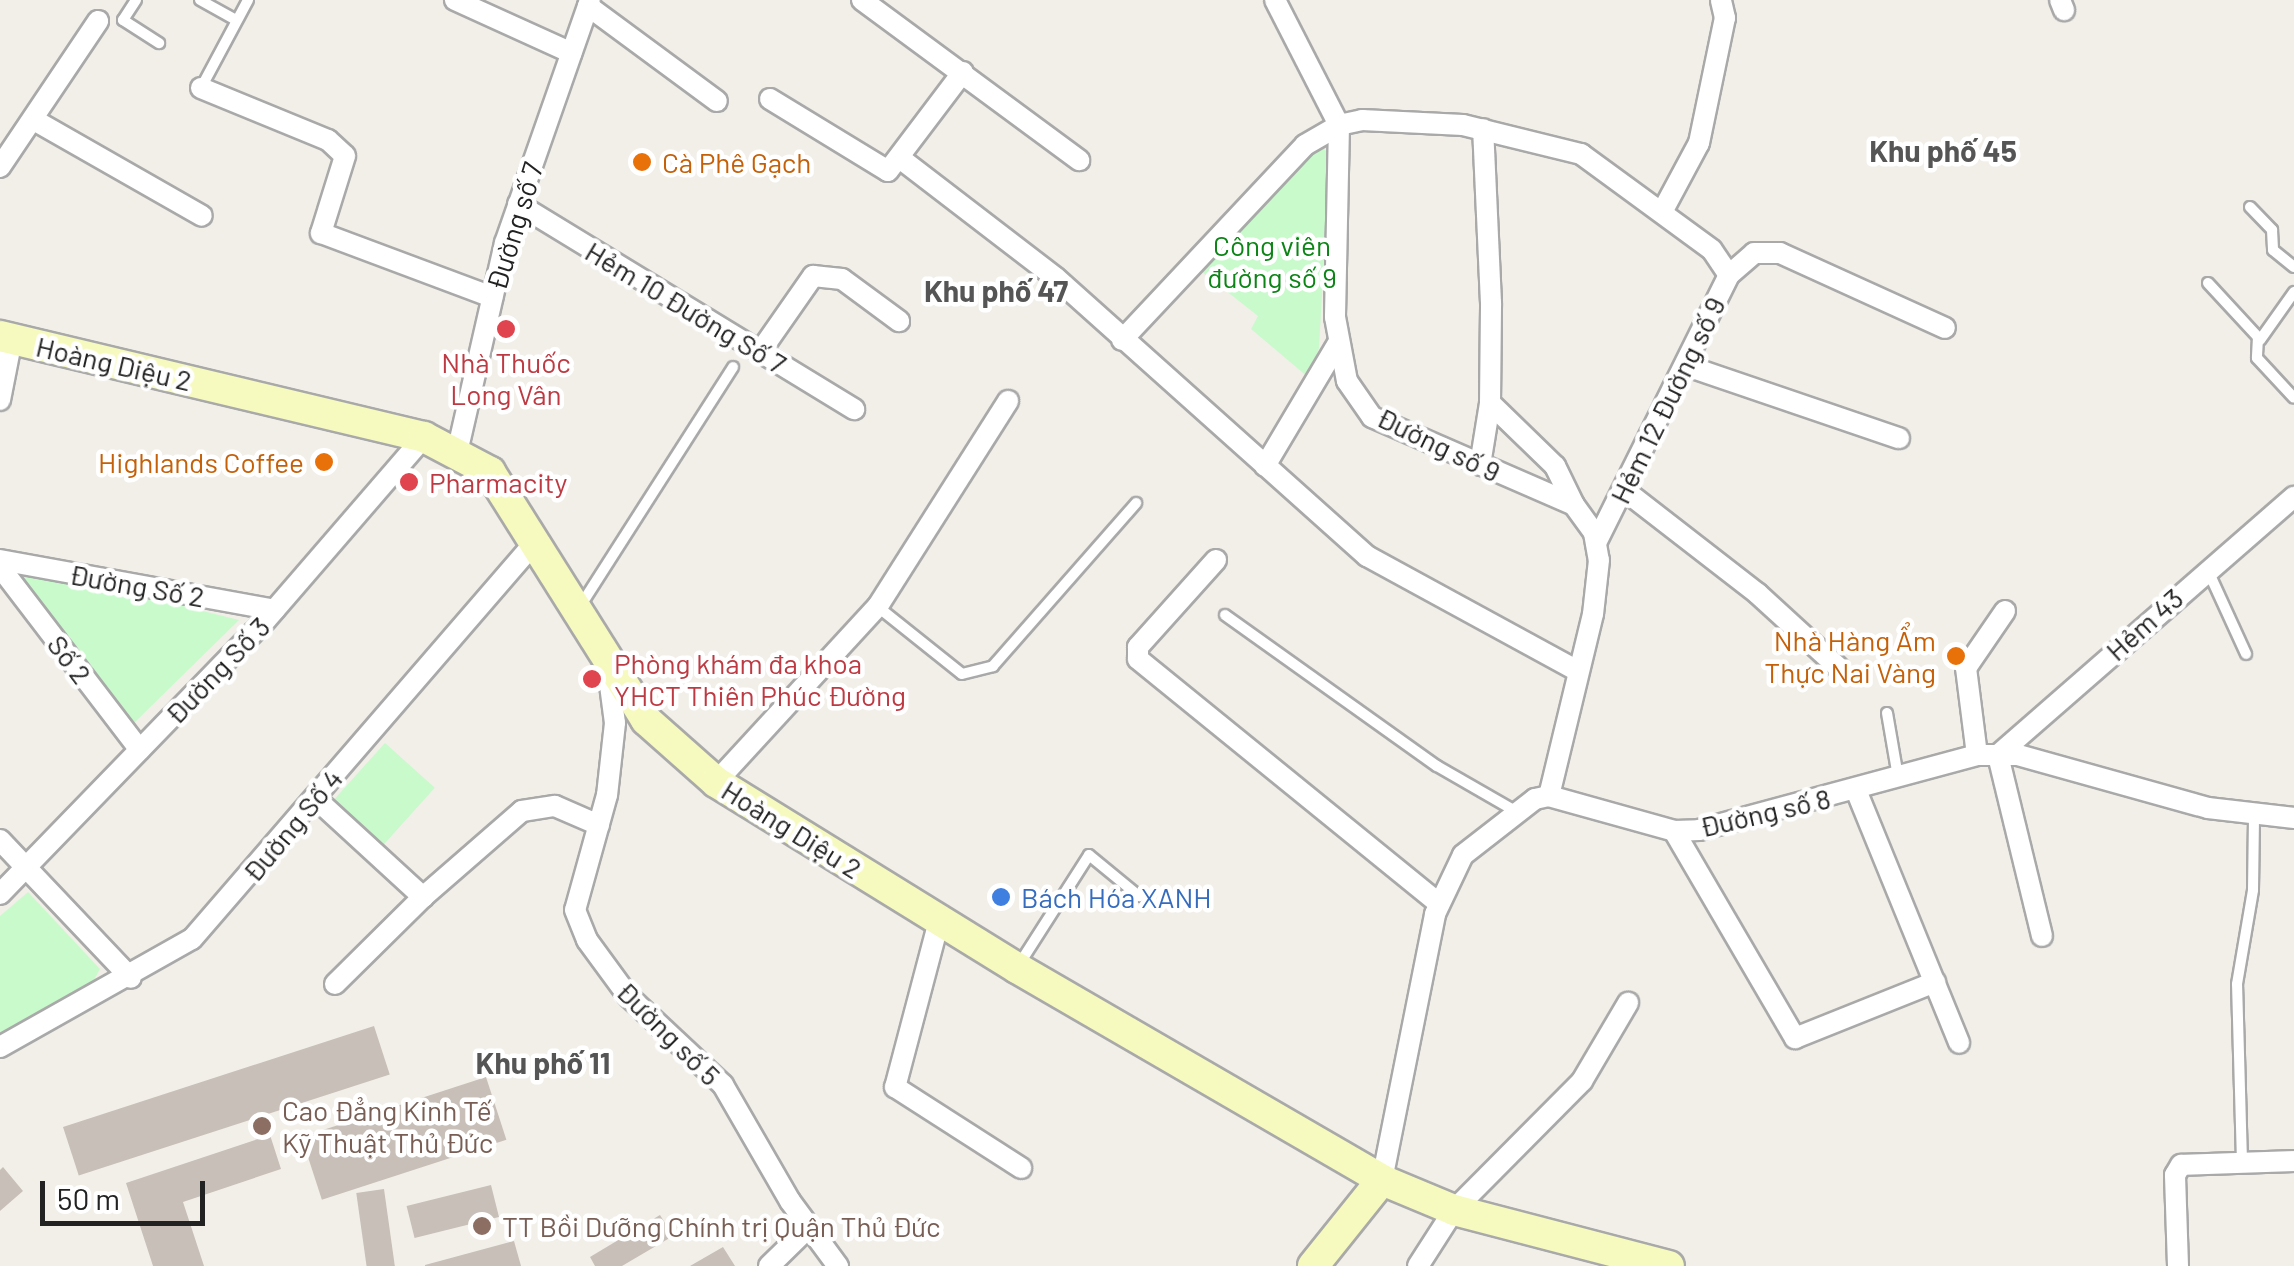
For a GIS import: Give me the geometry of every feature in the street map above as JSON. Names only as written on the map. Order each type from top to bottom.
[{"type":"street","points":[[454,0],[572,53]]},
{"type":"street","points":[[862,0],[1079,160]]},
{"type":"street","name":"Đường số 9","points":[[1275,0],[1338,125],[1338,342],[1346,381],[1372,417],[1574,505]]},
{"type":"street","points":[[1662,212],[1699,143],[1726,18],[1721,0]]},
{"type":"street","points":[[589,3],[717,100]]},
{"type":"street","name":"Đường số 7","points":[[456,457],[492,297],[518,204],[589,3]]},
{"type":"street","points":[[0,168],[98,22]]},
{"type":"street","points":[[770,99],[888,171],[901,159],[963,72]]},
{"type":"street","points":[[201,88],[328,140],[344,156],[320,233],[492,297]]},
{"type":"street","points":[[34,120],[202,216]]},
{"type":"street","name":"Hẻm 12 Đường số 9","points":[[1338,125],[1362,120],[1483,129],[1581,154],[1712,250],[1729,275],[1596,543]]},
{"type":"street","points":[[1122,340],[1305,145],[1338,125]]},
{"type":"street","points":[[1480,464],[1490,403],[1483,129]]},
{"type":"street","points":[[901,159],[1056,278],[1367,556],[1578,671]]},
{"type":"street","name":"Hẻm 10 Đường Số 7","points":[[518,204],[854,409]]},
{"type":"street","points":[[1729,275],[1754,253],[1780,253],[1945,328]]},
{"type":"street","points":[[760,352],[812,276],[842,278],[900,321]]},
{"type":"street","points":[[0,400],[6,337]]},
{"type":"street","name":"Hoàng Diệu 2","points":[[6,337],[424,437],[490,472],[646,720],[716,782],[1016,968],[1382,1180],[1454,1210],[1660,1265]]},
{"type":"street","points":[[1265,466],[1338,342]]},
{"type":"street","points":[[1687,366],[1899,438]]},
{"type":"street","points":[[716,782],[878,606],[1008,401]]},
{"type":"street","points":[[1313,1266],[1382,1180],[1439,904],[1463,856],[1517,812],[1550,796],[1592,614],[1596,543],[1586,514],[1574,505],[1555,466],[1490,403]]},
{"type":"street","name":"Đường Số 3","points":[[0,894],[274,610],[424,437]]},
{"type":"street","points":[[1624,490],[1758,594],[1838,666]]},
{"type":"street","name":"Hẻm 43","points":[[1988,755],[2206,567],[2294,497]]},
{"type":"street","name":"Đường Số 4","points":[[0,1047],[131,978],[192,939],[534,542]]},
{"type":"street","points":[[1216,560],[1138,647],[1138,659],[1439,904]]},
{"type":"street","name":"Đường Số 2","points":[[0,564],[274,610]]},
{"type":"street","name":"Số 2","points":[[0,564],[140,750]]},
{"type":"street","points":[[2005,611],[1966,668],[2042,936]]},
{"type":"street","name":"Đường số 5","points":[[607,663],[616,723],[599,825],[575,910],[587,940],[628,996],[723,1085],[809,1227],[838,1266]]},
{"type":"street","name":"Đường số 8","points":[[1550,796],[1674,831],[1728,827],[1988,755],[2066,765],[2254,817],[2294,818]]},
{"type":"street","points":[[1856,790],[1959,1043]]},
{"type":"street","points":[[315,798],[422,897]]},
{"type":"street","points":[[335,984],[422,897],[522,811],[556,806],[599,825]]},
{"type":"street","points":[[1674,831],[1795,1038],[1935,982]]},
{"type":"street","points":[[0,840],[131,978]]},
{"type":"street","points":[[938,920],[896,1087],[1021,1168]]},
{"type":"street","points":[[1418,1266],[1454,1210],[1582,1082],[1628,1003]]},
{"type":"street","points":[[2178,1266],[2177,1169],[2294,1160]]},
{"type":"street","points":[[769,1266],[809,1227]]},
{"type":"lane","points":[[136,0],[123,20],[159,43]]},
{"type":"lane","points":[[200,0],[236,20]]},
{"type":"lane","points":[[201,88],[248,0]]},
{"type":"lane","points":[[2250,207],[2272,230],[2273,250],[2294,267]]},
{"type":"lane","points":[[2208,283],[2260,340]]},
{"type":"lane","points":[[2294,292],[2260,340],[2259,361],[2294,398]]},
{"type":"lane","points":[[576,613],[733,367]]},
{"type":"lane","points":[[878,606],[962,674],[993,666],[1136,503]]},
{"type":"lane","points":[[2206,567],[2246,654]]},
{"type":"lane","points":[[1225,615],[1421,756],[1517,812]]},
{"type":"lane","points":[[1887,714],[1898,778]]},
{"type":"lane","points":[[2242,1162],[2237,984],[2253,890],[2254,817]]},
{"type":"lane","points":[[1016,968],[1089,855],[1138,896]]},
{"type":"green space","name":"Công viên đường số 9","points":[[1322,147],[1330,155],[1319,348],[1309,378],[1251,329],[1258,316],[1197,268],[1307,149]]},
{"type":"green space","points":[[0,561],[239,620],[130,727]]},
{"type":"green space","points":[[385,743],[435,788],[381,847],[331,802]]},
{"type":"green space","points":[[28,892],[100,969],[90,987],[0,1037],[0,916]]},
{"type":"building","points":[[374,1026],[390,1075],[79,1176],[63,1127]]},
{"type":"building","points":[[486,1077],[506,1140],[322,1200],[301,1137]]},
{"type":"building","points":[[270,1135],[281,1169],[183,1202],[204,1266],[153,1266],[126,1183]]},
{"type":"building","points":[[3,1167],[23,1191],[0,1211],[0,1170]]},
{"type":"building","points":[[491,1185],[499,1217],[415,1238],[407,1206]]},
{"type":"building","points":[[384,1189],[395,1266],[367,1266],[356,1193]]},
{"type":"building","points":[[660,1215],[673,1236],[622,1266],[595,1266],[590,1257]]},
{"type":"building","points":[[514,1241],[521,1266],[425,1266],[425,1265]]},
{"type":"building","points":[[723,1247],[735,1266],[690,1266]]},
{"type":"place","name":"Cà Phê Gạch","points":[[642,162]]},
{"type":"place","name":"Nhà Thuốc Long Vân","points":[[506,329]]},
{"type":"place","name":"Highlands Coffee","points":[[324,462]]},
{"type":"place","name":"Pharmacity","points":[[409,482]]},
{"type":"place","name":"Nhà Hàng Ẩm Thực Nai Vàng","points":[[1956,656]]},
{"type":"place","name":"Phòng khám đa khoa YHCT Thiên Phúc Đường","points":[[592,679]]},
{"type":"place","name":"Bách Hóa XANH","points":[[1001,897]]},
{"type":"place","name":"Cao Đẳng Kinh Tế Kỹ Thuật Thủ Đức","points":[[262,1126]]},
{"type":"place","name":"TT Bồi Dưỡng Chính trị Quận Thủ Đức","points":[[482,1226]]},
{"type":"district","name":"Khu phố 45","points":[[1943,150]]},
{"type":"district","name":"Khu phố 47","points":[[996,290]]},
{"type":"district","name":"Khu phố 11","points":[[543,1062]]}]
